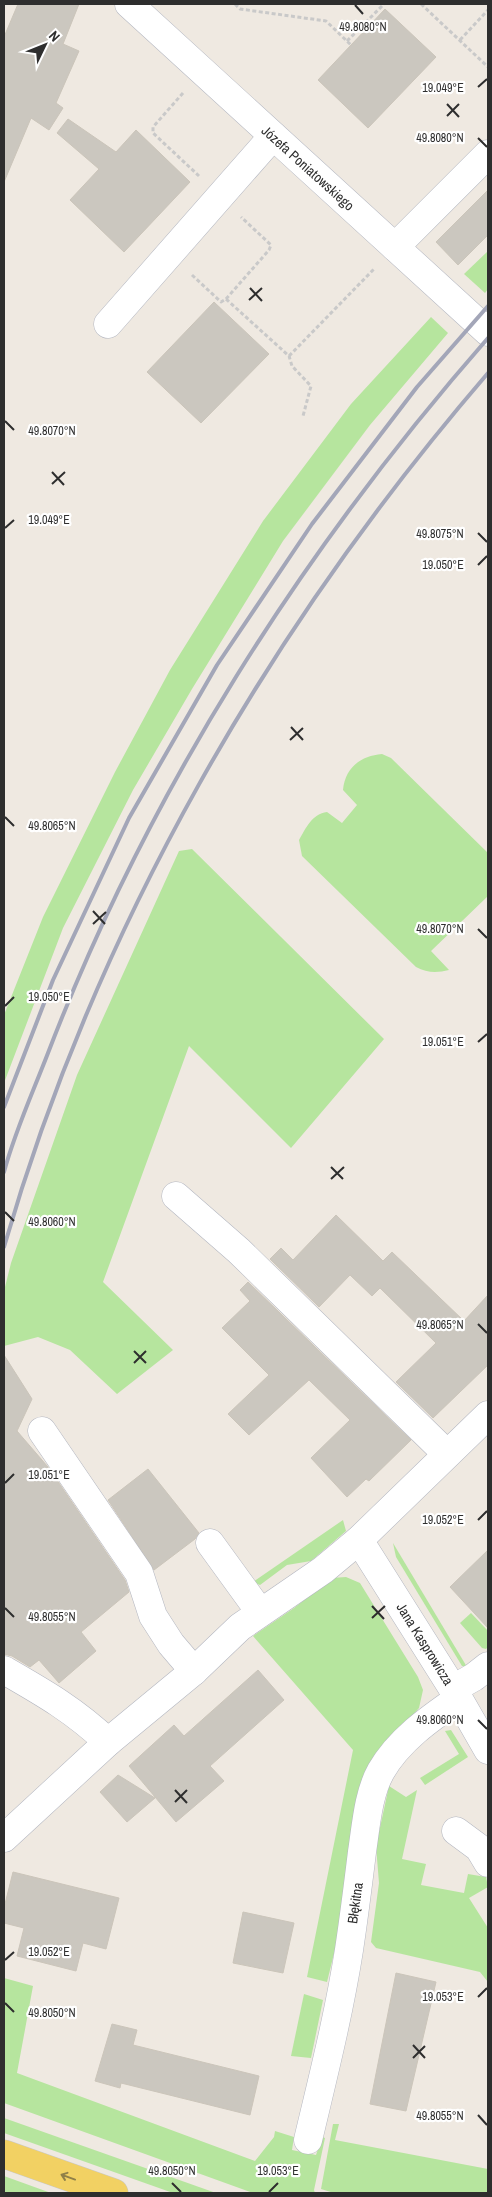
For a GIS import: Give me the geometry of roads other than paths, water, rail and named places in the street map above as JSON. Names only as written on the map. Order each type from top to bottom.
[{"type":"main road","points":[[4,2154],[114,2193]]},
{"type":"street","name":"Józefa Poniatowskiego","points":[[129,4],[273,136],[388,255],[488,332]]},
{"type":"street","points":[[108,324],[273,136]]},
{"type":"street","points":[[388,255],[488,154]]},
{"type":"street","points":[[176,1196],[239,1251],[447,1454]]},
{"type":"street","points":[[4,1838],[108,1742],[194,1671],[240,1626],[323,1570],[359,1540],[488,1415]]},
{"type":"street","points":[[42,1431],[138,1573],[153,1616],[171,1644],[194,1671]]},
{"type":"street","name":"Jana Kasprowicza","points":[[359,1540],[456,1694],[488,1750]]},
{"type":"street","points":[[210,1543],[260,1612]]},
{"type":"street","name":"Błękitna","points":[[308,2140],[348,1952],[371,1800],[380,1773],[391,1754],[488,1666]]},
{"type":"street","points":[[4,1670],[76,1713],[108,1742]]},
{"type":"street","points":[[456,1831],[479,1848],[488,1863]]},
{"type":"railway","points":[[4,1107],[53,980],[129,818],[217,665],[312,524],[417,387],[488,306]]},
{"type":"railway","points":[[4,1172],[24,1112],[88,955],[133,860],[183,767],[236,676],[294,588],[355,502],[420,419],[488,338]]},
{"type":"railway","points":[[4,1247],[43,1127],[88,1010],[141,896],[199,784],[264,676],[333,571],[408,470],[488,373]]}]
